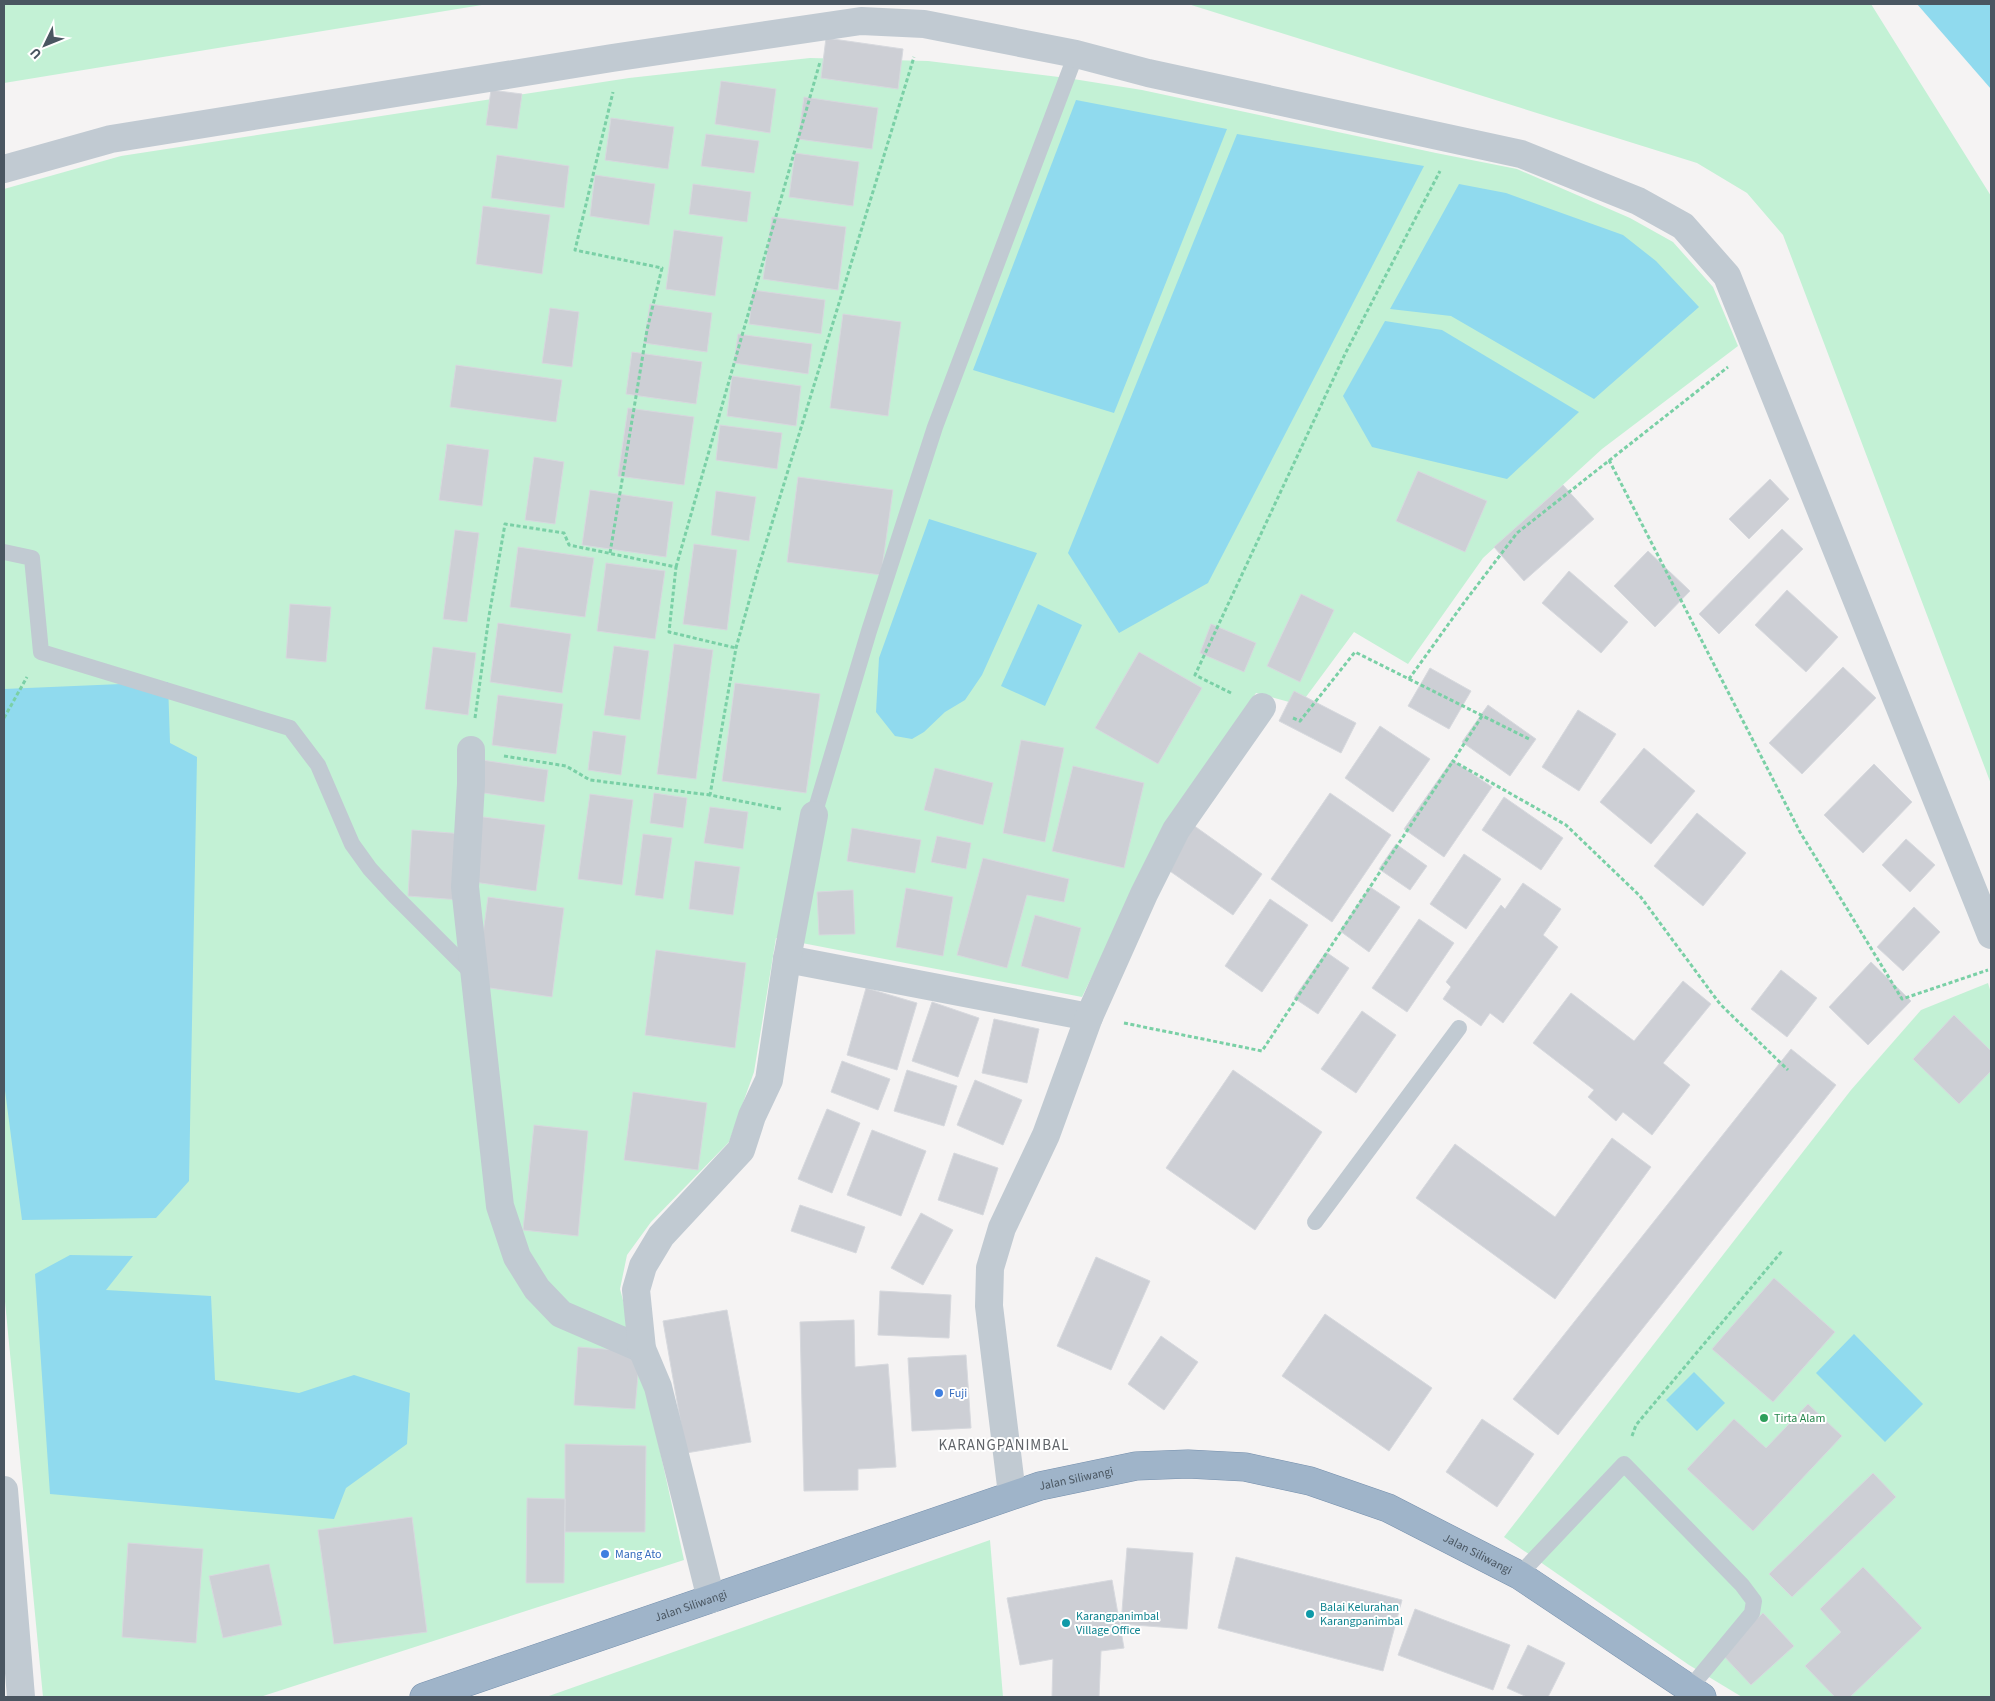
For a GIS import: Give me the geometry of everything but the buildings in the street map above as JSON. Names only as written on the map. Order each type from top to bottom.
[{"type":"highway","name":"Jalan Siliwangi","points":[[424,1697],[1012,1494],[1040,1486],[1136,1466],[1188,1464],[1245,1466],[1310,1481],[1388,1508],[1519,1575],[1695,1693]]},
{"type":"street","points":[[4,169],[111,140],[622,57],[861,21],[924,24],[1076,54],[1148,73],[1521,154],[1638,201],[1683,226],[1727,276],[1991,935]]},
{"type":"street","points":[[1012,1494],[989,1306],[990,1268],[1002,1228],[1046,1134],[1089,1017],[1144,894],[1176,830],[1262,707]]},
{"type":"street","points":[[471,750],[465,887],[473,974],[500,1206],[517,1257],[537,1288],[561,1314],[642,1349]]},
{"type":"street","points":[[711,1599],[658,1387],[642,1349],[636,1290],[642,1266],[661,1236],[741,1150],[752,1116],[769,1080],[787,959],[814,815]]},
{"type":"street","points":[[787,959],[1089,1017]]},
{"type":"street","points":[[4,1490],[21,1697]]},
{"type":"lane","points":[[814,815],[869,632],[935,427],[1076,54]]},
{"type":"lane","points":[[4,552],[32,558],[41,652],[290,728],[318,765],[352,844],[394,895],[473,974]]},
{"type":"lane","points":[[1315,1222],[1459,1028]]},
{"type":"lane","points":[[1519,1575],[1624,1464],[1742,1585],[1754,1602],[1752,1613],[1695,1693]]},
{"type":"path","points":[[710,795],[736,648],[924,24]]},
{"type":"path","points":[[736,648],[669,632],[676,567],[830,26]]},
{"type":"path","points":[[610,553],[647,330],[662,268],[575,250],[622,57]]},
{"type":"path","points":[[1457,140],[1345,354],[1195,675],[1262,707],[1300,721],[1354,652],[1532,740]]},
{"type":"path","points":[[1409,679],[1517,533],[1755,346]]},
{"type":"path","points":[[1609,460],[1800,832],[1902,999],[1991,969]]},
{"type":"path","points":[[676,567],[569,545],[564,533],[505,524],[489,616],[471,750],[566,766],[590,780],[710,795],[814,815]]},
{"type":"path","points":[[4,718],[41,652]]},
{"type":"path","points":[[1089,1017],[1262,1050],[1482,716]]},
{"type":"path","points":[[1453,761],[1566,825],[1640,896],[1720,1004],[1788,1070]]},
{"type":"path","points":[[1636,1425],[1782,1251]]},
{"type":"green space","points":[[4,4],[488,4],[4,83]]},
{"type":"green space","points":[[1188,4],[1871,4],[1991,196],[1991,784],[1783,235],[1747,193],[1697,163]]},
{"type":"green space","points":[[810,58],[928,61],[1067,78],[1142,90],[1517,169],[1630,218],[1673,242],[1713,287],[1738,346],[1602,449],[1483,558],[1408,664],[1354,632],[1300,705],[1256,693],[1166,825],[1082,997],[776,938],[754,1072],[729,1142],[651,1222],[627,1255],[620,1289],[647,1392],[684,1560],[260,1697],[43,1697],[4,1291],[4,189],[121,156],[629,78]]},
{"type":"green space","points":[[1988,983],[1991,993],[1991,1697],[1742,1697],[1689,1665],[1504,1537],[1851,1090],[1921,1010]]},
{"type":"green space","points":[[990,1540],[1003,1697],[546,1697]]},
{"type":"water","points":[[1917,4],[1991,4],[1991,89]]},
{"type":"water","points":[[1076,100],[1227,129],[1114,413],[973,370]]},
{"type":"water","points":[[1237,134],[1424,166],[1208,583],[1119,633],[1068,553]]},
{"type":"water","points":[[1459,184],[1506,193],[1623,235],[1656,261],[1699,307],[1594,399],[1451,316],[1390,309]]},
{"type":"water","points":[[1385,321],[1442,330],[1579,412],[1507,479],[1372,447],[1343,396]]},
{"type":"water","points":[[929,519],[1037,553],[982,675],[965,700],[945,712],[924,732],[912,739],[895,736],[876,712],[879,658]]},
{"type":"water","points":[[1038,604],[1082,625],[1045,706],[1001,686]]},
{"type":"water","points":[[168,682],[170,743],[197,757],[189,1181],[156,1218],[22,1220],[4,1083],[4,689]]},
{"type":"water","points":[[70,1255],[133,1256],[106,1290],[211,1296],[215,1380],[299,1393],[354,1375],[410,1393],[407,1444],[346,1488],[334,1519],[50,1494],[35,1274]]},
{"type":"water","points":[[1854,1334],[1923,1404],[1885,1442],[1816,1373]]},
{"type":"water","points":[[1694,1372],[1725,1403],[1697,1431],[1666,1400]]},
{"type":"place","name":"Fuji","points":[[939,1393]]},
{"type":"place","name":"Tirta Alam","points":[[1764,1418]]},
{"type":"place","name":"Mang Ato","points":[[605,1554]]},
{"type":"place","name":"Balai Kelurahan Karangpanimbal","points":[[1310,1614]]},
{"type":"place","name":"Karangpanimbal Village Office","points":[[1066,1623]]},
{"type":"district","name":"KARANGPANIMBAL","points":[[1004,1445]]}]
